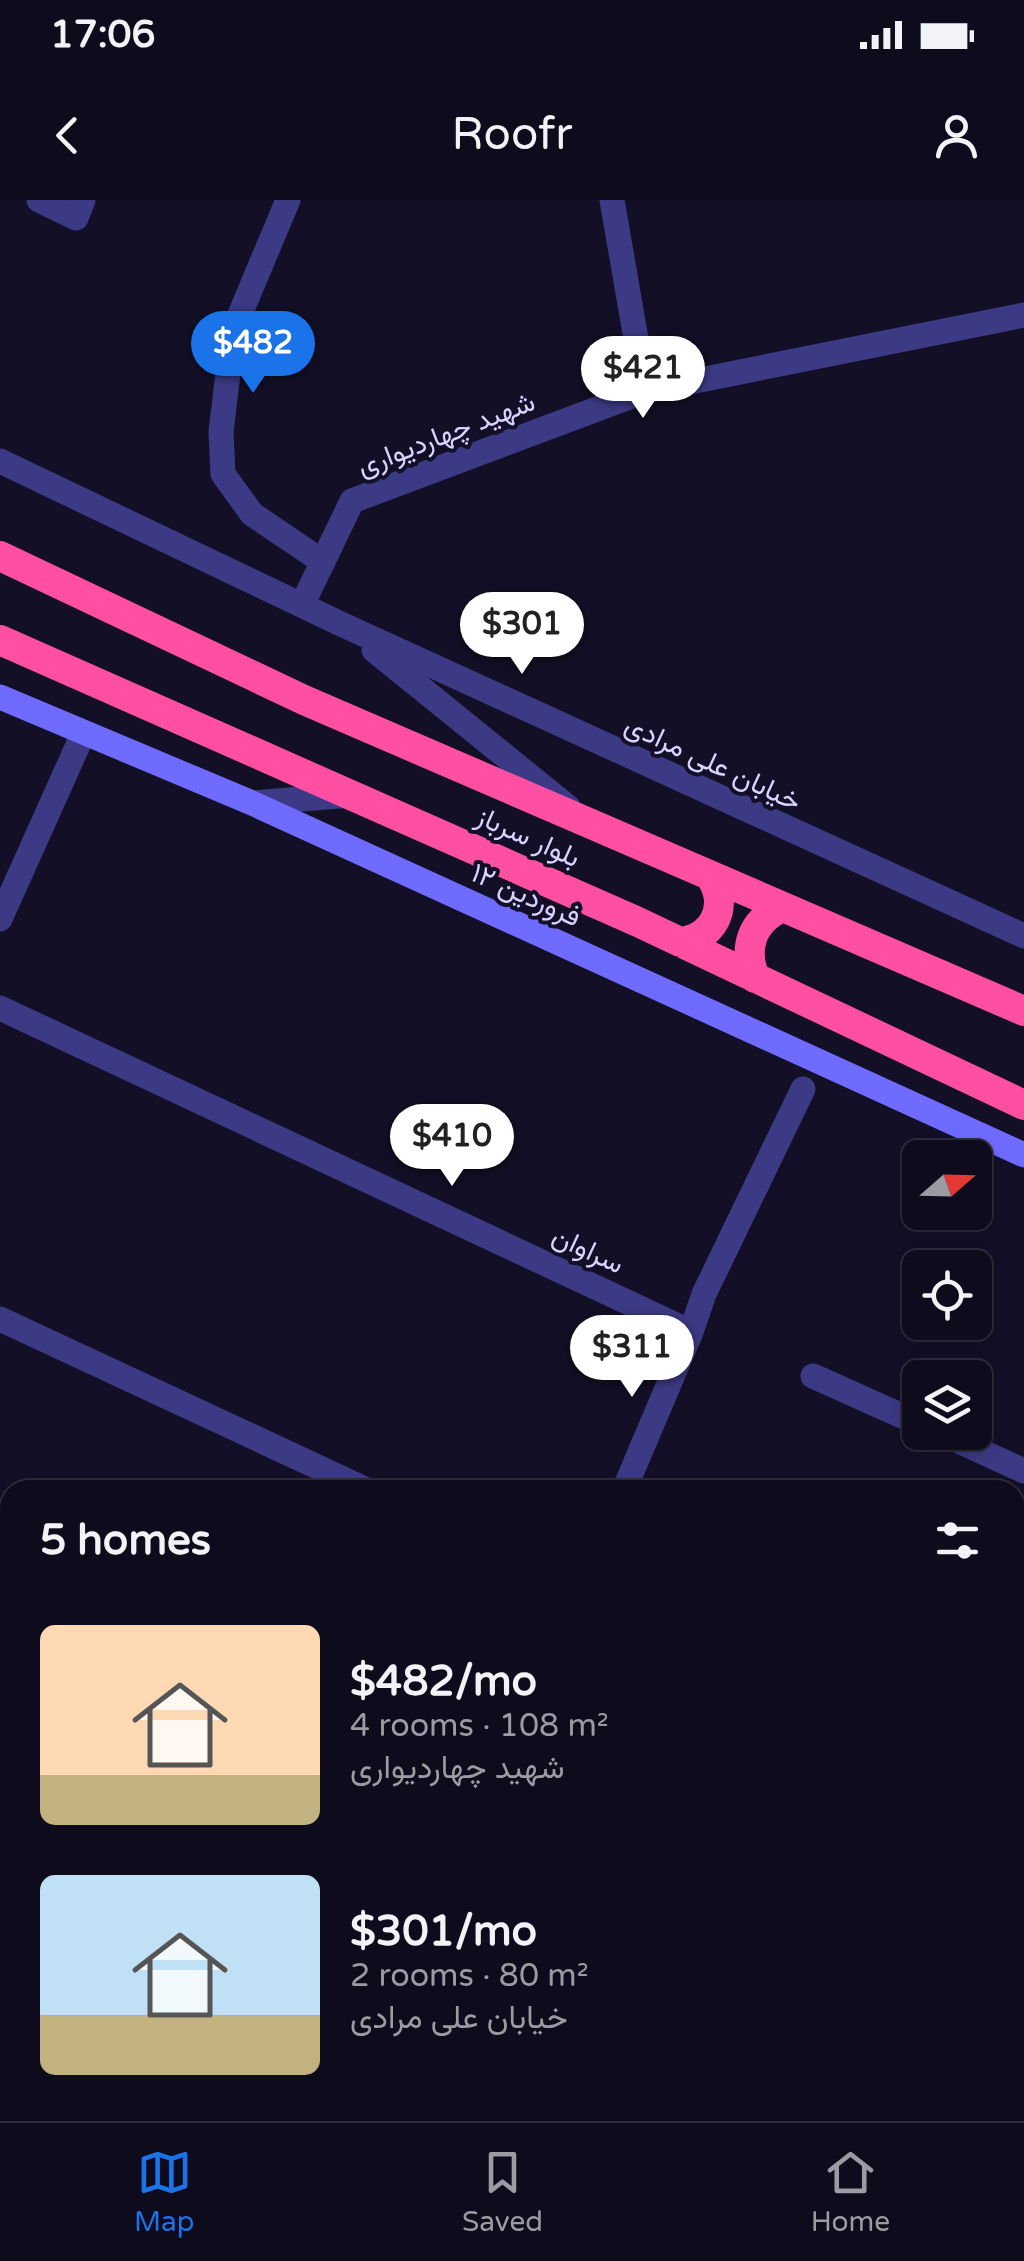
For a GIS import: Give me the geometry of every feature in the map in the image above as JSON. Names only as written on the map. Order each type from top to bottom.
[{"type":"highway","name":"بلوار سرباز","points":[[0,556],[304,700],[1024,1011]]},
{"type":"highway","name":"بلوار سرباز","points":[[0,640],[680,942],[1024,1105]]},
{"type":"highway","points":[[680,942],[704,935],[718,915],[718,890],[712,879]]},
{"type":"highway","points":[[755,978],[750,964],[751,937],[768,914],[780,908]]},
{"type":"street","points":[[39,200],[76,218],[83,200]]},
{"type":"street","points":[[288,200],[232,331],[221,432],[224,474],[252,514],[323,562]]},
{"type":"street","points":[[612,200],[645,391]]},
{"type":"street","name":"شهید چهاردیواری","points":[[302,605],[352,501],[645,391],[1024,316]]},
{"type":"street","name":"خیابان علی مرادی","points":[[0,461],[341,624],[1024,936]]},
{"type":"street","points":[[341,624],[596,829]]},
{"type":"street","name":"۱۲ فروردین","points":[[0,696],[252,804],[1024,1155]]},
{"type":"street","points":[[0,919],[83,734]]},
{"type":"street","points":[[252,804],[354,795]]},
{"type":"street","name":"سراوان","points":[[0,1008],[691,1332]]},
{"type":"street","points":[[628,1480],[704,1294],[803,1090]]},
{"type":"street","points":[[0,1319],[346,1480]]},
{"type":"street","points":[[812,1376],[902,1416]]},
{"type":"street","points":[[979,1450],[1024,1470]]}]
